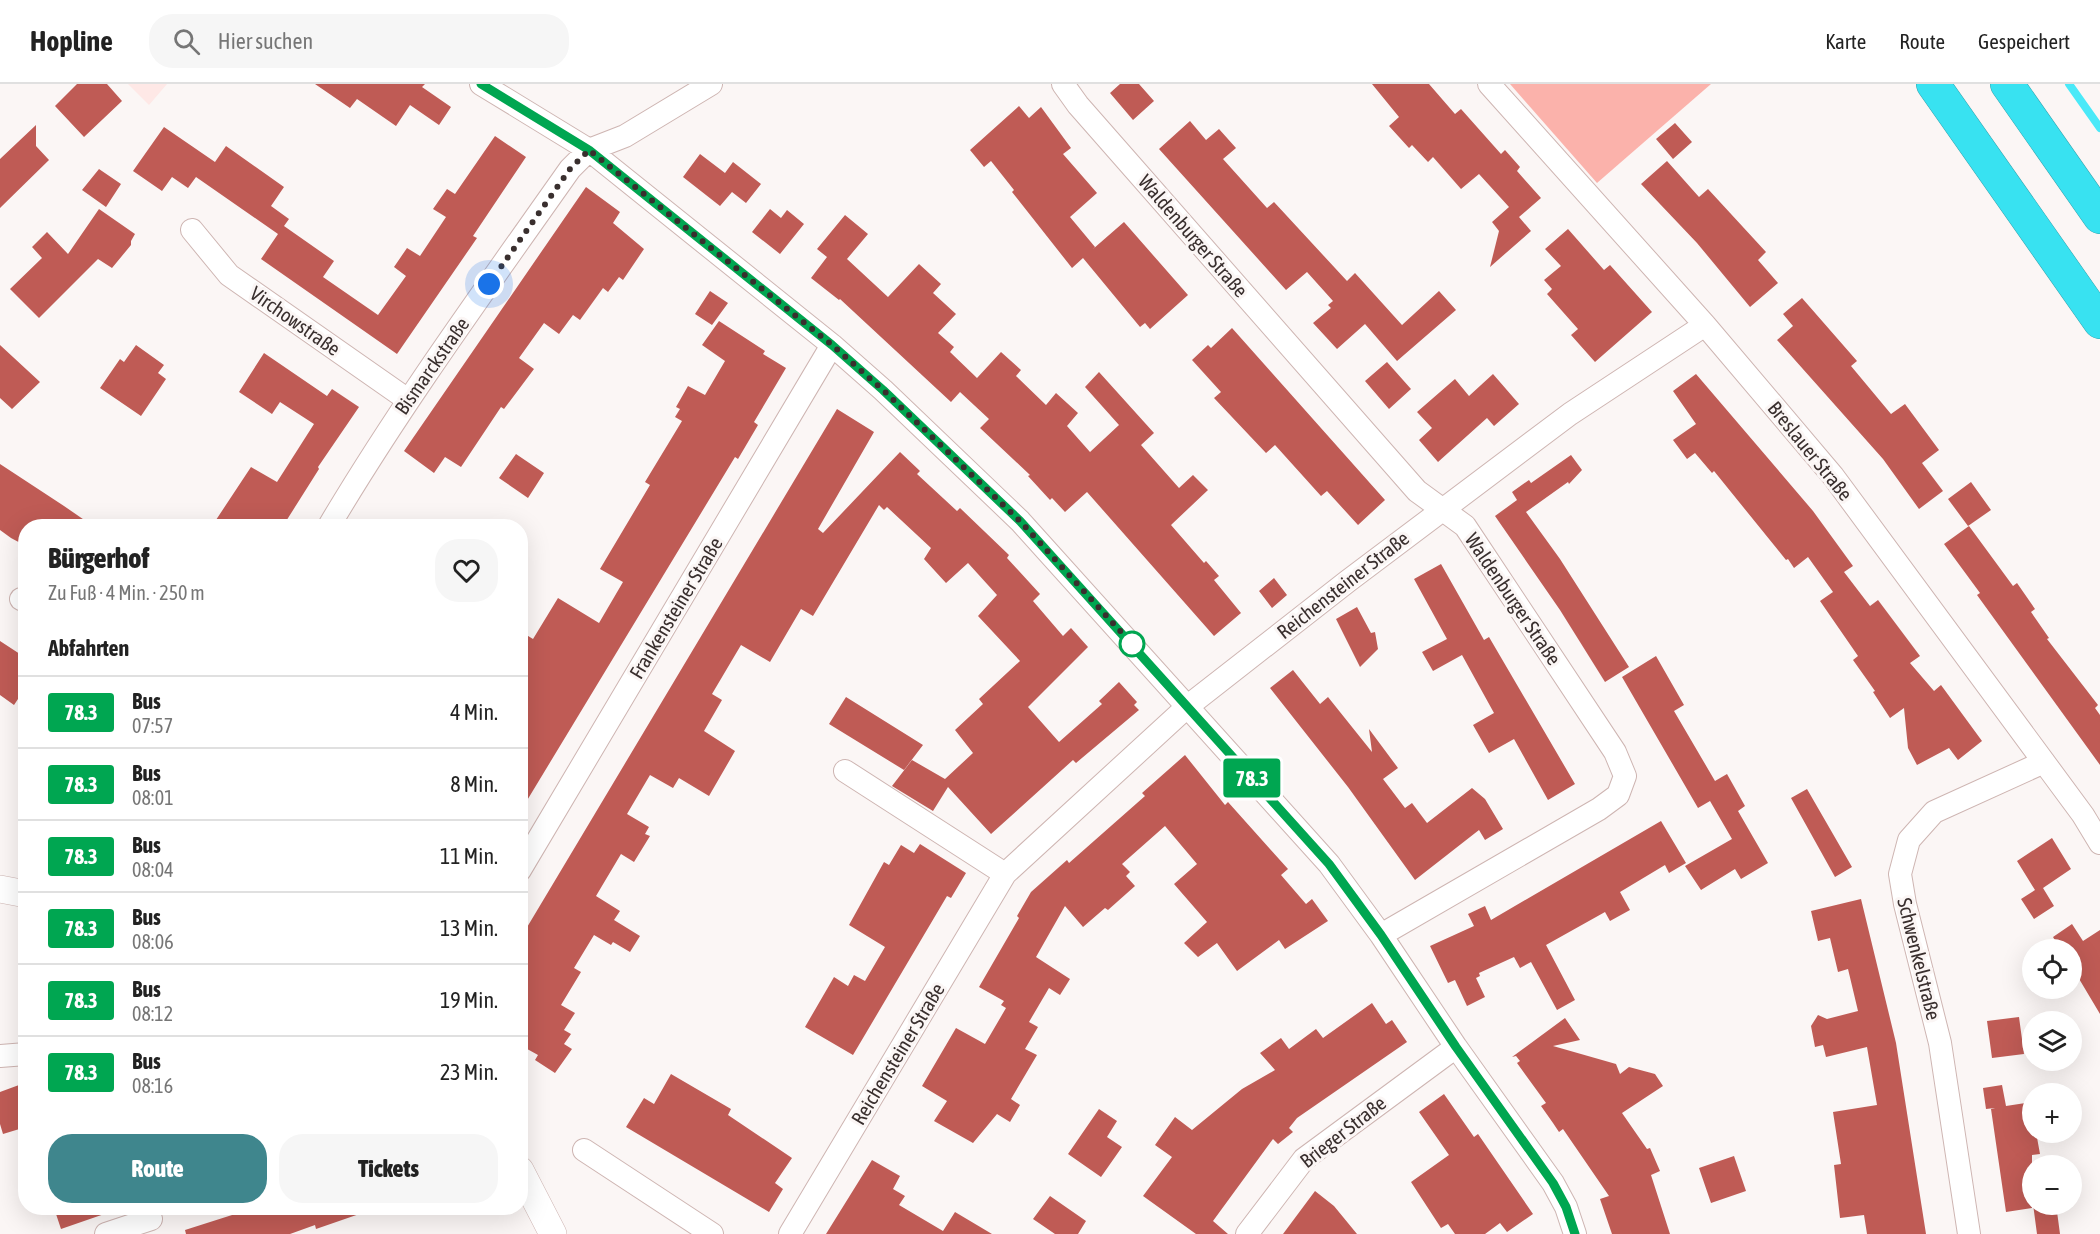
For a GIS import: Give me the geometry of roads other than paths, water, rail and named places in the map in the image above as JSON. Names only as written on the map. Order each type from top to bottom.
[{"type":"highway","points":[[1933,84],[2100,322]]},
{"type":"highway","points":[[2007,84],[2100,217]]},
{"type":"street","points":[[481,84],[589,150],[832,345],[883,390],[1020,521],[1329,864],[1553,1183],[1566,1207],[1575,1234]]},
{"type":"street","name":"Bismarckstraße","points":[[333,519],[366,463],[408,400],[570,169],[589,150],[625,136],[711,84]]},
{"type":"street","name":"Waldenburger Straße","points":[[1063,84],[1078,105],[1417,491],[1465,526],[1615,752],[1625,776],[1618,795],[1599,809],[1381,935]]},
{"type":"street","name":"Breslauer Straße","points":[[1489,84],[1705,325],[1833,476],[2044,762],[2100,843]]},
{"type":"street","name":"Virchowstraße","points":[[192,230],[229,275],[408,400]]},
{"type":"street","name":"Reichensteiner Straße","points":[[790,1234],[1005,874],[1188,706],[1570,414],[1705,325]]},
{"type":"street","name":"Frankensteiner Straße","points":[[528,857],[832,345]]},
{"type":"street","name":"Schwenkelstraße","points":[[1969,1234],[1940,1043],[1905,904],[1900,874],[1909,840],[1934,812],[2044,762]]},
{"type":"street","points":[[845,771],[1005,874]]},
{"type":"street","points":[[0,889],[18,892]]},
{"type":"street","name":"Brieger Straße","points":[[1247,1234],[1304,1159],[1456,1047]]},
{"type":"street","points":[[0,1056],[18,1055]]},
{"type":"street","points":[[584,1150],[712,1234]]},
{"type":"street","points":[[528,1182],[553,1234]]},
{"type":"street","points":[[106,1234],[151,1220]]},
{"type":"waterway","points":[[2069,84],[2100,128]]}]
